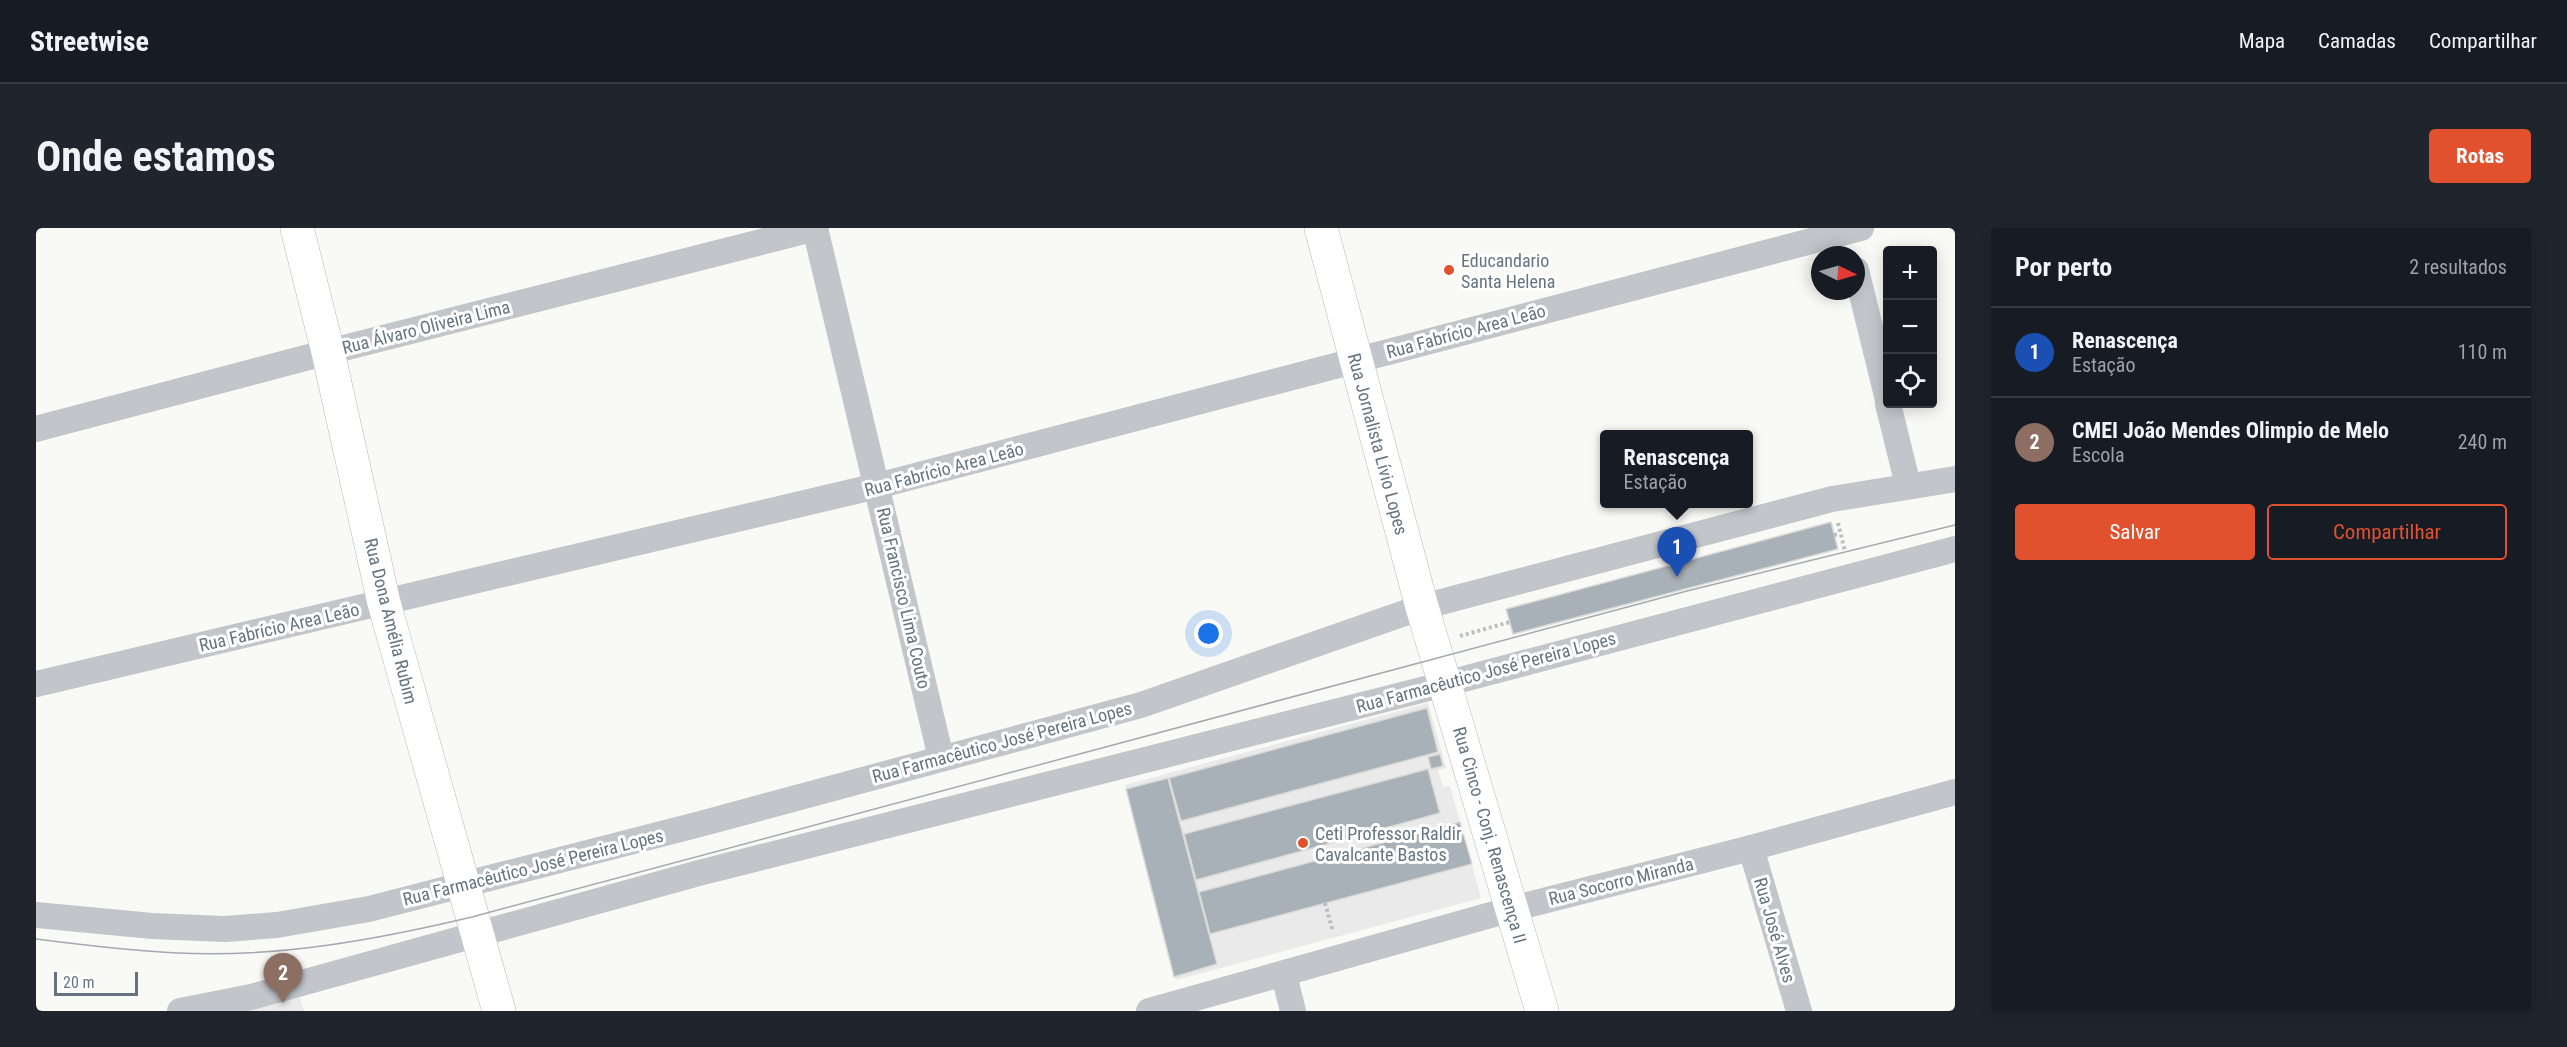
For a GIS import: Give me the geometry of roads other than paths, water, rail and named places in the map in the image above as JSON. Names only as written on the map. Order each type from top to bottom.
[{"type":"street","name":"Rua Dona Amélia Rubim","points":[[297,228],[328,352],[384,603],[499,1011]]},
{"type":"street","name":"Rua Álvaro Oliveira Lima","points":[[36,429],[816,228]]},
{"type":"street","name":"Rua Francisco Lima Couto","points":[[816,228],[942,758]]},
{"type":"street","name":"Rua Jornalista Lívio Lopes","points":[[1321,228],[1422,607],[1439,662]]},
{"type":"street","name":"Rua Fabrício Area Leão","points":[[36,684],[877,486],[1355,360],[1852,236]]},
{"type":"street","points":[[1863,300],[1883,381]]},
{"type":"street","points":[[1889,408],[1908,485]]},
{"type":"street","name":"Rua Farmacêutico José Pereira Lopes","points":[[36,915],[152,926],[225,929],[302,921],[369,909],[463,886],[1151,702],[1422,607],[1832,499],[1955,479]]},
{"type":"street","name":"Rua Farmacêutico José Pereira Lopes","points":[[180,1011],[253,1004],[477,935],[1439,662],[1851,576],[1955,549]]},
{"type":"street","name":"Rua Cinco - Conj. Renascença II","points":[[1439,662],[1542,1011]]},
{"type":"street","name":"Rua Socorro Miranda","points":[[1149,1011],[1284,975],[1512,909],[1752,848],[1955,792]]},
{"type":"street","name":"Rua José Alves","points":[[1752,848],[1799,1011]]},
{"type":"street","points":[[1284,975],[1293,1011]]},
{"type":"tram line","points":[[36,939],[159,952],[252,953],[326,946],[436,925],[1687,591],[1955,525]]},
{"type":"place","name":"Educandario Santa Helena","points":[[1449,270]]},
{"type":"place","name":"Renascença","points":[[1677,577]]},
{"type":"place","name":"Ceti Professor Raldir Cavalcante Bastos","points":[[1303,843]]},
{"type":"place","name":"CMEI João Mendes Olimpio de Melo","points":[[283,1003]]}]
